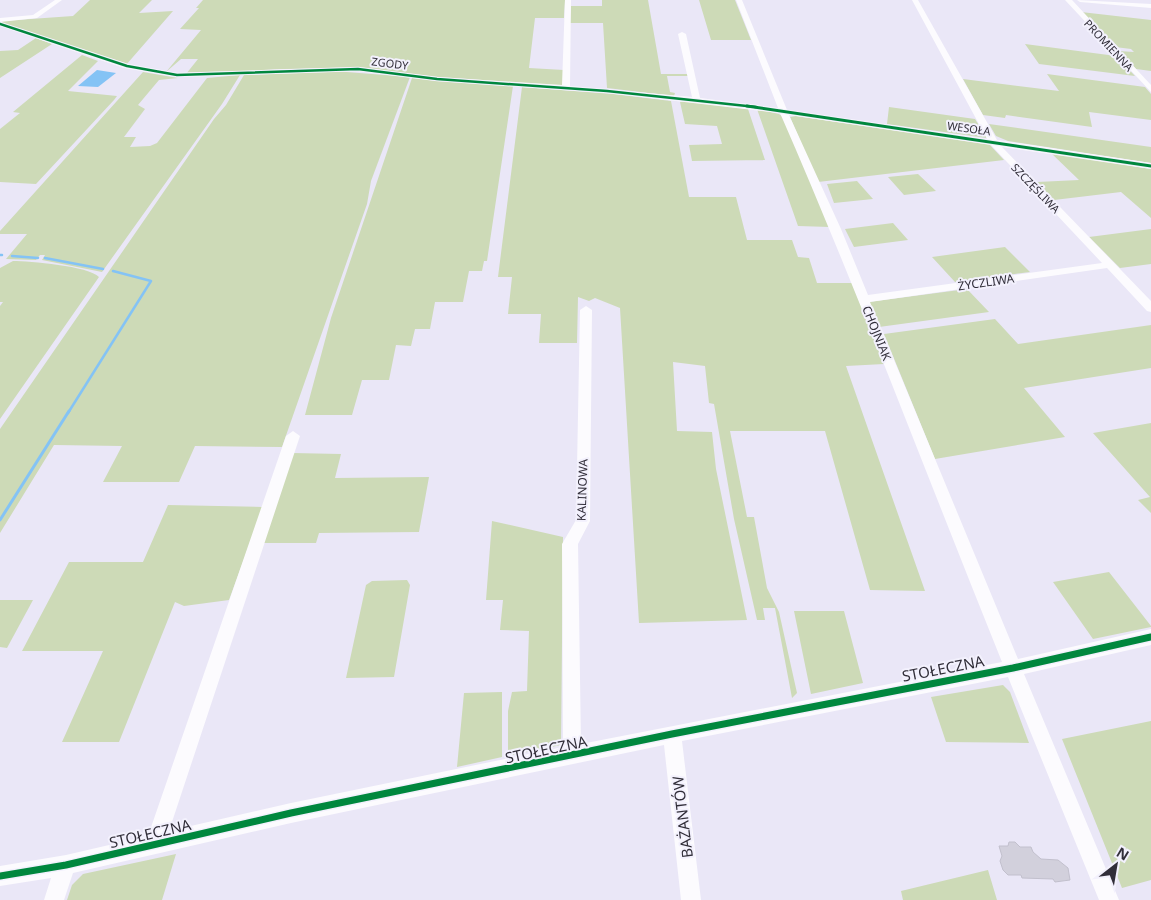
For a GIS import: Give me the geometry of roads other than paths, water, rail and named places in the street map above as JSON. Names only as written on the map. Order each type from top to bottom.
[{"type":"street","points":[[0,20],[35,18],[59,0]]},
{"type":"street","points":[[566,89],[568,0]]},
{"type":"street","name":"CHOJNIAK","points":[[739,0],[784,112],[836,229],[1013,668],[1110,900]]},
{"type":"street","name":"SZCZĘŚLIWA","points":[[915,0],[993,142],[1151,308]]},
{"type":"street","name":"PROMIENNA","points":[[1068,0],[1151,90]]},
{"type":"street","points":[[1080,0],[1151,6]]},
{"type":"street","name":"ZGODY","points":[[0,24],[127,66],[177,75],[358,69],[437,79],[696,99],[784,112]]},
{"type":"street","points":[[682,34],[696,99]]},
{"type":"street","name":"WESOŁA","points":[[784,112],[1151,166]]},
{"type":"street","name":"ŻYCZLIWA","points":[[863,299],[1109,265]]},
{"type":"street","name":"KALINOWA","points":[[572,756],[570,544],[583,522],[586,310]]},
{"type":"street","points":[[155,844],[294,436]]},
{"type":"street","name":"STOŁECZNA","points":[[0,876],[66,865],[291,813],[672,734],[1013,668],[1151,637]]},
{"type":"street","name":"BAŻANTÓW","points":[[672,734],[691,900]]},
{"type":"street","points":[[54,900],[66,865]]},
{"type":"water","points":[[97,70],[116,73],[98,87],[78,86]]},
{"type":"waterway","points":[[12,256],[38,258]]},
{"type":"waterway","points":[[45,258],[103,269]]},
{"type":"waterway","points":[[68,413],[151,281],[113,271]]},
{"type":"waterway","points":[[0,520],[69,411]]}]
